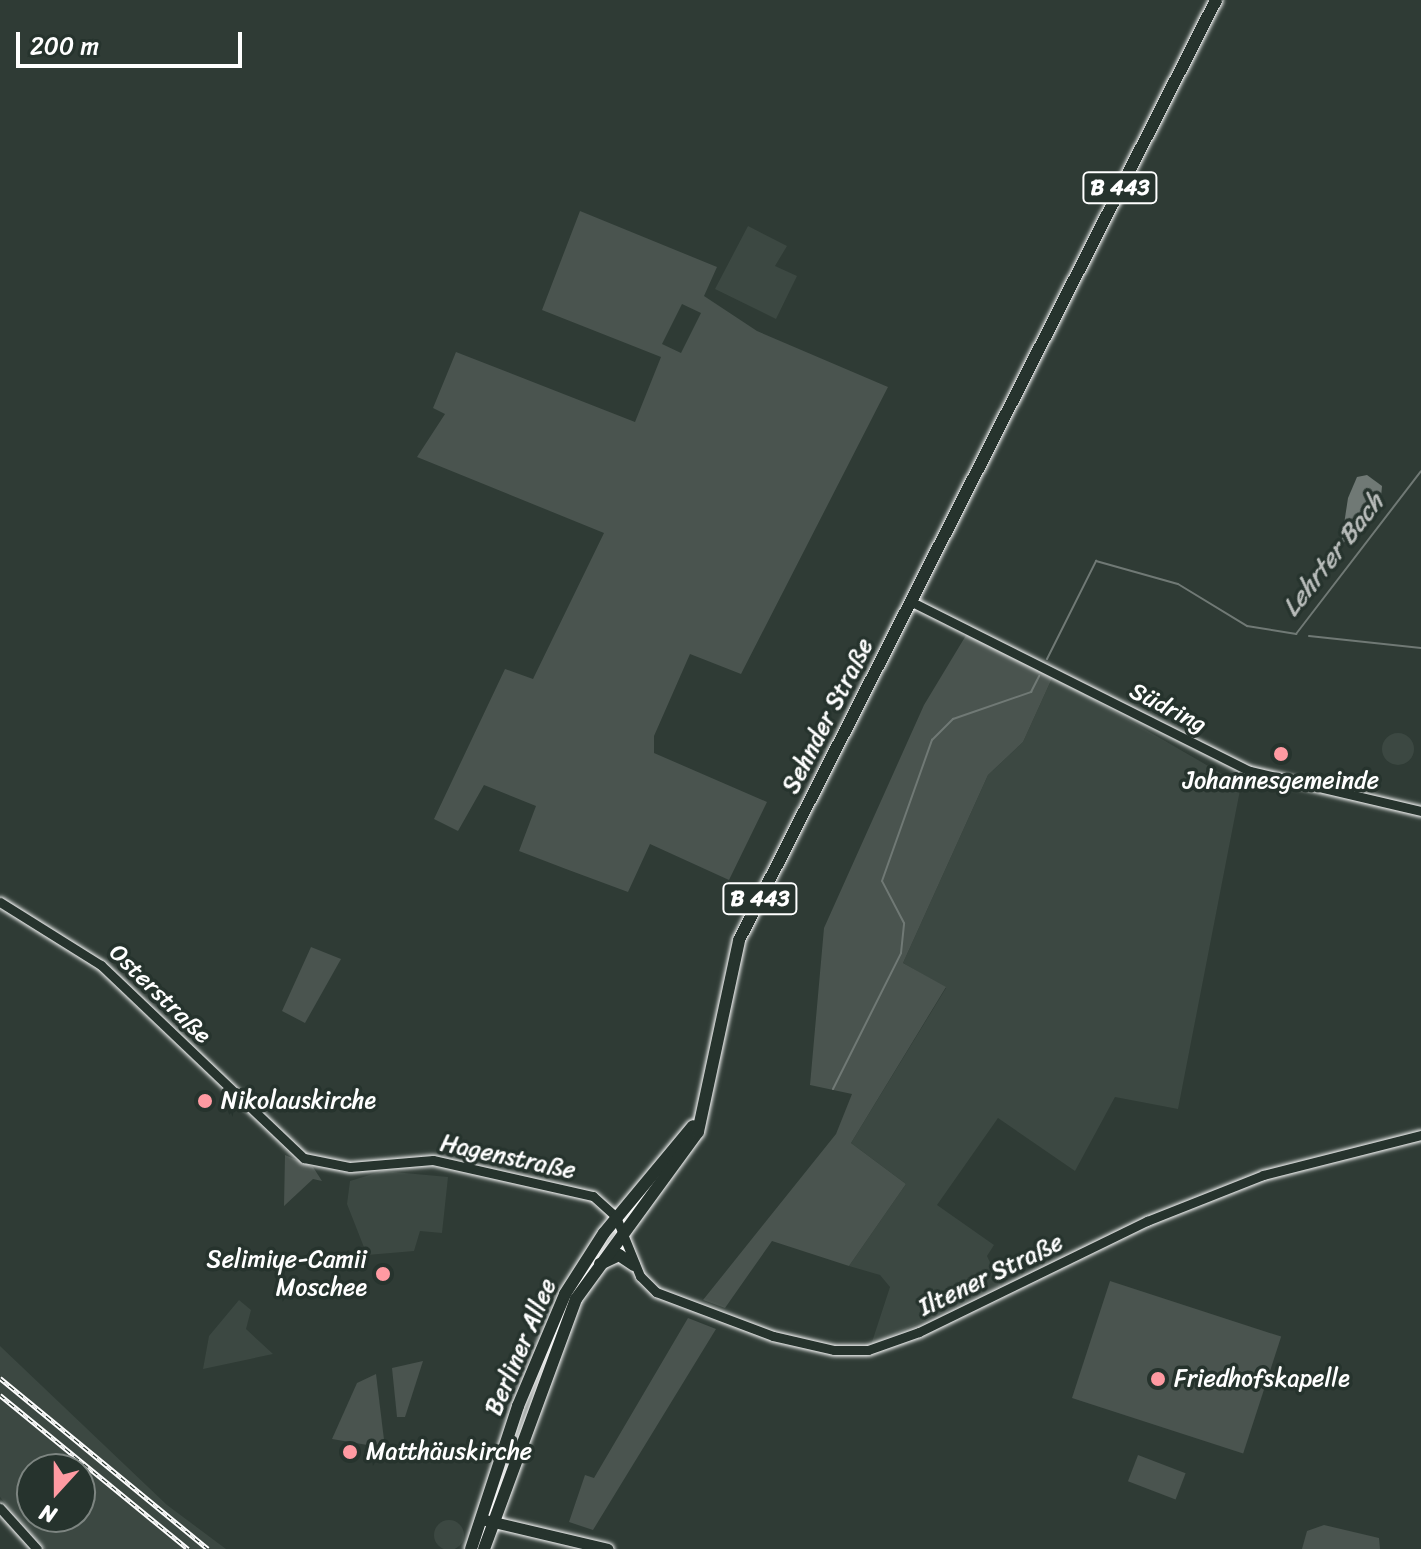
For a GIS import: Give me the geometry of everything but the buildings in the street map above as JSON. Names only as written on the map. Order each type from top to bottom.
[{"type":"main road","name":"Sehnder Straße","points":[[618,1223],[687,1136],[708,1090],[739,940],[1216,0]]},
{"type":"main road","name":"Berliner Allee","points":[[471,1549],[488,1520],[544,1374],[618,1223]]},
{"type":"main road","name":"Berliner Allee","points":[[484,1549],[488,1520],[549,1328],[618,1223]]},
{"type":"main road","points":[[590,1275],[613,1255],[634,1265]]},
{"type":"main road","points":[[488,1520],[558,1532],[608,1549]]},
{"type":"street","name":"Südring","points":[[912,602],[1250,771],[1421,811]]},
{"type":"street","name":"Osterstraße","points":[[0,902],[101,965],[276,1137],[304,1158],[335,1167]]},
{"type":"street","name":"Iltener Straße","points":[[618,1223],[634,1265],[656,1292],[708,1315],[795,1342],[868,1350],[972,1308],[1167,1212],[1263,1175],[1421,1135]]},
{"type":"street","name":"Hagenstraße","points":[[335,1167],[433,1160],[585,1193],[618,1223]]},
{"type":"street","points":[[0,1508],[37,1549]]},
{"type":"shaded area","points":[[580,211],[717,267],[704,296],[757,331],[888,387],[741,674],[690,654],[654,736],[654,753],[767,802],[729,880],[650,844],[628,892],[519,851],[536,806],[484,785],[458,831],[434,819],[505,669],[533,679],[604,533],[417,457],[445,414],[433,408],[456,352],[635,422],[661,357],[542,310]],"holes":[[[682,304],[701,313],[681,353],[662,344]]]},
{"type":"shaded area","points":[[748,226],[787,246],[775,266],[797,276],[776,319],[715,289]]},
{"type":"shaded area","points":[[1367,475],[1382,486],[1381,497],[1358,534],[1341,544],[1348,498],[1357,477]]},
{"type":"shaded area","points":[[968,632],[1053,676],[1023,742],[988,775],[903,963],[946,987],[851,1143],[906,1184],[849,1266],[772,1241],[725,1308],[703,1300],[836,1134],[852,1094],[810,1085],[824,928],[924,705]]},
{"type":"shaded area","points":[[1053,676],[1241,785],[1178,1109],[1115,1097],[1075,1171],[998,1118],[937,1205],[994,1245],[987,1256],[1001,1286],[871,1345],[890,1287],[880,1275],[849,1266],[906,1184],[851,1143],[946,988],[903,963],[988,775],[1023,742]]},
{"type":"shaded area","points":[[1398,733],[1409,738],[1414,749],[1409,760],[1398,765],[1387,760],[1382,749],[1387,738]]},
{"type":"shaded area","points":[[311,947],[341,959],[305,1023],[282,1011]]},
{"type":"shaded area","points":[[285,1155],[313,1167],[322,1181],[313,1179],[284,1206]]},
{"type":"shaded area","points":[[383,1171],[448,1177],[442,1233],[420,1231],[414,1251],[367,1255],[347,1204],[350,1181]]},
{"type":"shaded area","points":[[1110,1281],[1281,1337],[1243,1454],[1072,1398]]},
{"type":"shaded area","points":[[239,1300],[251,1310],[246,1329],[273,1354],[203,1369],[209,1336]]},
{"type":"shaded area","points":[[688,1318],[716,1329],[593,1530],[569,1522],[585,1475],[594,1478]]},
{"type":"shaded area","points":[[0,1346],[167,1505],[226,1549],[45,1549],[31,1533],[96,1533],[96,1453],[16,1453],[16,1515],[0,1497]]},
{"type":"shaded area","points":[[423,1361],[405,1417],[397,1417],[392,1368]]},
{"type":"shaded area","points":[[376,1374],[385,1448],[332,1439],[357,1383]]},
{"type":"shaded area","points":[[1138,1455],[1186,1473],[1176,1499],[1128,1481]]},
{"type":"shaded area","points":[[449,1520],[460,1524],[464,1535],[460,1546],[449,1550],[438,1546],[434,1535],[438,1524]]},
{"type":"shaded area","points":[[1324,1525],[1379,1538],[1380,1549],[1302,1549],[1307,1531]]},
{"type":"waterway","name":"Lehrter Bach","points":[[1047,659],[1096,561],[1178,584],[1247,626],[1296,634],[1421,471]]},
{"type":"waterway","points":[[1309,636],[1421,648]]},
{"type":"waterway","name":"Lehrter Bach","points":[[833,1089],[901,953],[904,923],[882,881],[932,740],[953,719],[1031,692],[1039,676]]},
{"type":"railway","points":[[0,1378],[208,1549]]},
{"type":"railway","points":[[0,1395],[188,1549]]},
{"type":"place","name":"Johannesgemeinde","points":[[1281,754]]},
{"type":"place","name":"Nikolauskirche","points":[[205,1101]]},
{"type":"place","name":"Selimiye-Camii Moschee","points":[[383,1274]]},
{"type":"place","name":"Friedhofskapelle","points":[[1158,1379]]},
{"type":"place","name":"Matthäuskirche","points":[[350,1452]]}]
